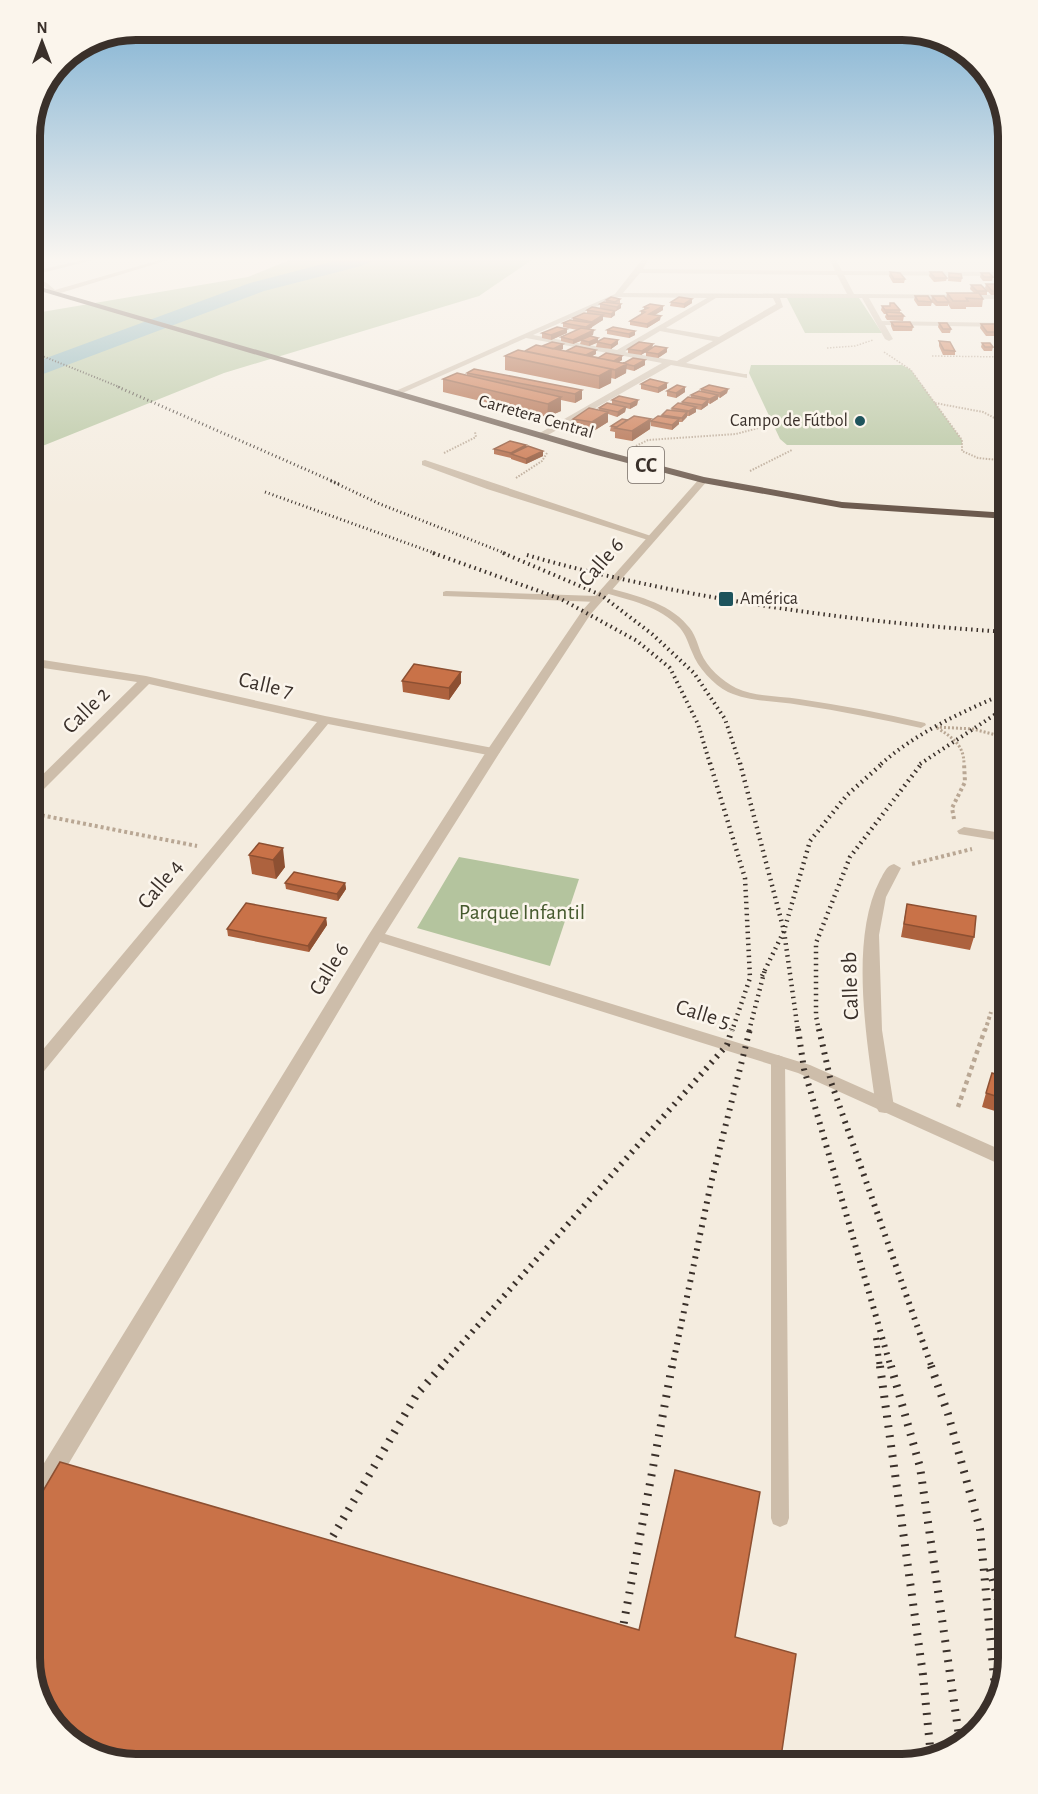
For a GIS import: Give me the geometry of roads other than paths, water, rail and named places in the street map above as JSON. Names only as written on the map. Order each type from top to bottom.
[{"type":"highway","name":"Carretera Central","points":[[216,341],[541,436],[703,480],[842,505],[998,515]]},
{"type":"street","points":[[395,393],[515,341]]},
{"type":"street","points":[[552,341],[744,376]]},
{"type":"street","points":[[618,353],[639,341]]},
{"type":"street","points":[[541,436],[674,363],[720,341]]},
{"type":"street","points":[[425,463],[652,538]]},
{"type":"street","name":"Calle 6","points":[[41,1489],[376,936],[493,752],[586,613],[703,480]]},
{"type":"street","name":"Calle 7","points":[[41,664],[146,680],[325,720],[493,752]]},
{"type":"street","name":"Calle 2","points":[[41,784],[146,680]]},
{"type":"street","name":"Calle 4","points":[[41,1064],[325,720]]},
{"type":"street","points":[[964,831],[998,836]]},
{"type":"street","name":"Calle 8b","points":[[885,1107],[874,1030],[871,935],[879,897],[894,868]]},
{"type":"street","name":"Calle 5","points":[[376,936],[804,1069],[998,1157]]},
{"type":"lane","points":[[446,594],[601,595],[660,608],[681,622],[692,638],[698,655],[724,685],[740,693],[767,699],[845,709],[921,725]]},
{"type":"lane","points":[[778,1060],[780,1518]]},
{"type":"waterway","points":[[41,368],[114,341]]},
{"type":"railway","points":[[41,355],[122,388]]},
{"type":"railway","points":[[118,387],[339,484]]},
{"type":"railway","points":[[331,481],[380,504],[507,554]]},
{"type":"railway","points":[[265,492],[437,554]]},
{"type":"railway","points":[[433,553],[561,599],[637,641],[670,668],[698,724],[710,764]]},
{"type":"railway","points":[[503,553],[601,595],[652,634],[694,673],[725,719],[740,764]]},
{"type":"railway","points":[[527,555],[669,589],[753,604],[880,621],[998,631]]},
{"type":"railway","points":[[881,764],[925,732],[998,697]]},
{"type":"railway","points":[[920,764],[998,713]]},
{"type":"railway","points":[[710,763],[745,878],[750,978],[732,1031]]},
{"type":"railway","points":[[740,763],[784,931]]},
{"type":"railway","points":[[784,931],[810,841],[847,795],[883,763]]},
{"type":"railway","points":[[819,1031],[816,1016],[816,943],[850,857],[922,763]]},
{"type":"railway","points":[[765,971],[784,931]]},
{"type":"railway","points":[[784,931],[798,1031]]},
{"type":"railway","points":[[749,1031],[765,971]]},
{"type":"railway","points":[[762,976],[765,971]]},
{"type":"railway","points":[[440,1368],[727,1045],[732,1029]]},
{"type":"railway","points":[[672,1368],[711,1183],[750,1029]]},
{"type":"railway","points":[[798,1029],[804,1069],[891,1368]]},
{"type":"railway","points":[[819,1029],[831,1082],[932,1368]]},
{"type":"railway","points":[[876,1338],[880,1368]]},
{"type":"railway","points":[[333,1536],[417,1394],[442,1366]]},
{"type":"railway","points":[[620,1643],[672,1366]]},
{"type":"railway","points":[[880,1366],[923,1675],[930,1749]]},
{"type":"railway","points":[[891,1366],[920,1467],[959,1734]]},
{"type":"railway","points":[[931,1366],[948,1414],[980,1529],[994,1681]]},
{"type":"railway","points":[[990,1569],[998,1600]]},
{"type":"place","name":"Campo de Fútbol","points":[[860,421]]},
{"type":"place","name":"América","points":[[726,599]]},
{"type":"park label","name":"Parque Infantil","points":[[522,912]]}]
